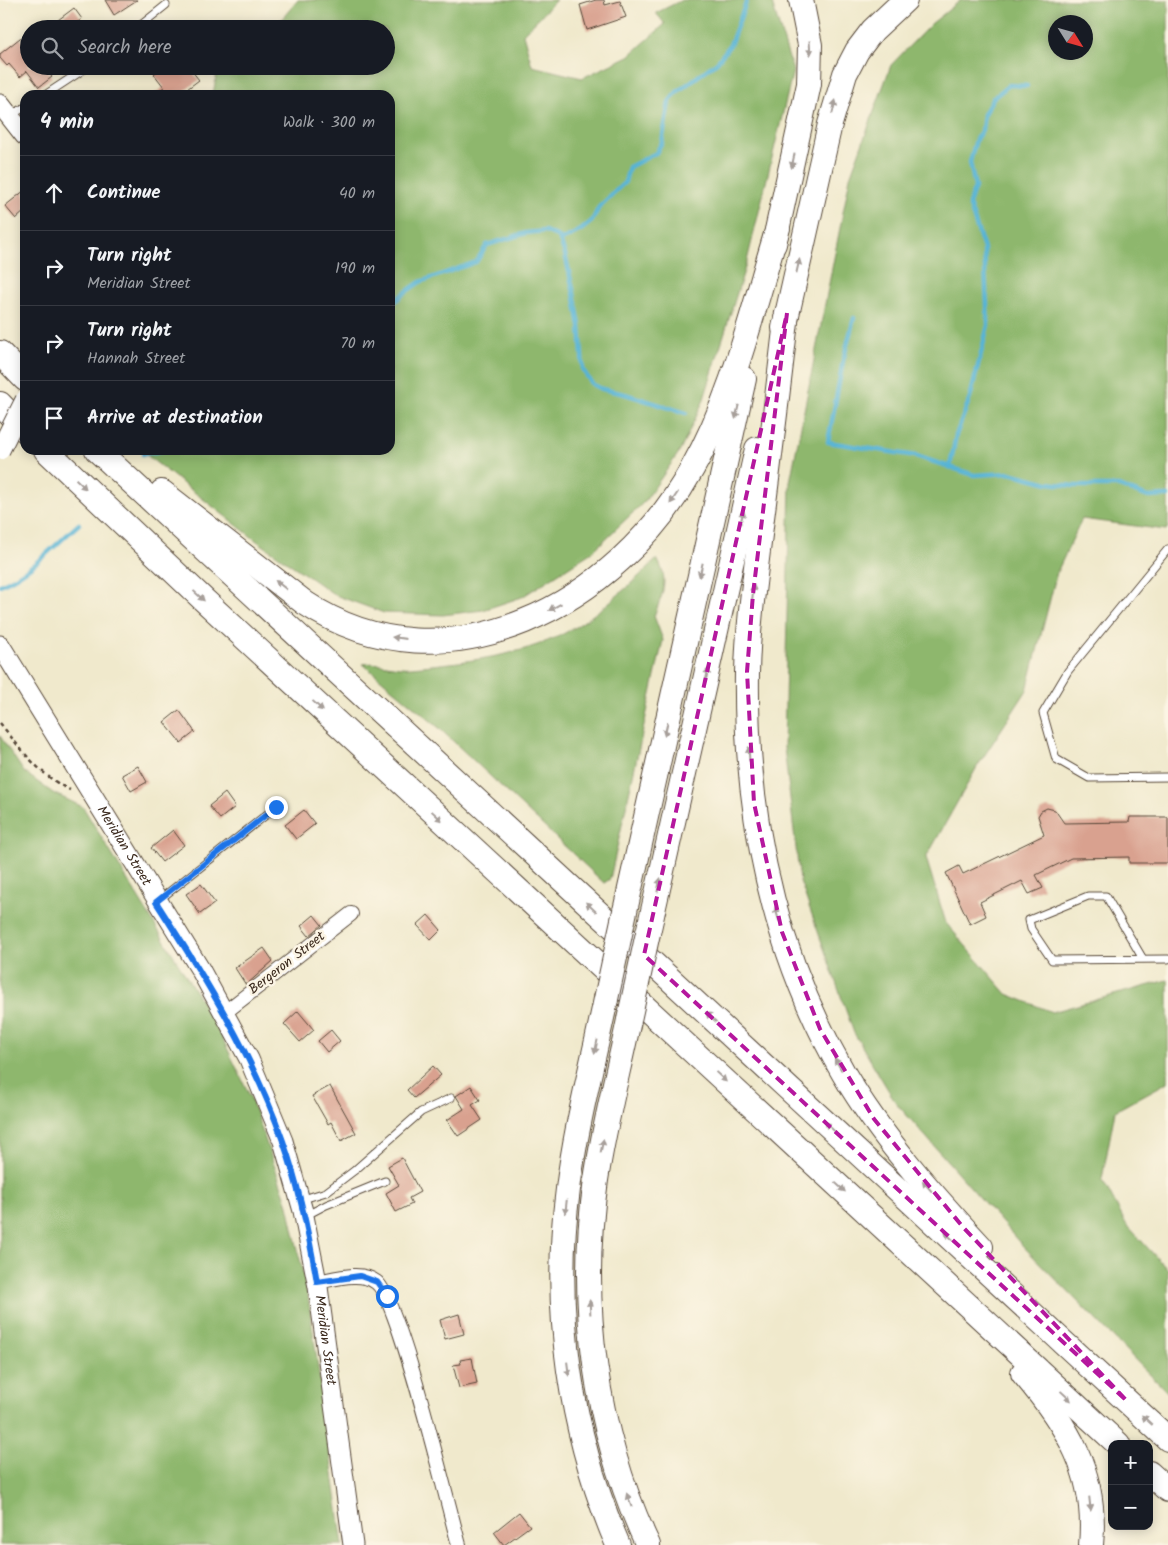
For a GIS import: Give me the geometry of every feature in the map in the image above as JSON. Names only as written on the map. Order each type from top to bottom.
[{"type":"highway","points":[[618,1545],[593,1479],[579,1428],[569,1374],[562,1295],[563,1242],[569,1180],[625,910],[778,228],[810,71],[808,32],[801,0]]},
{"type":"highway","points":[[648,1545],[625,1488],[608,1430],[595,1361],[590,1309],[590,1231],[596,1179],[648,933],[830,124],[845,74],[857,51],[873,30],[905,0]]},
{"type":"highway","points":[[115,455],[292,593],[337,622],[374,634],[417,640],[463,638],[503,630],[552,609],[597,579],[636,544],[671,503],[692,469],[717,417],[778,228]]},
{"type":"highway","points":[[787,313],[753,594],[748,672],[749,752],[754,803],[768,882],[782,932],[799,981],[820,1029],[845,1076],[879,1126],[962,1226],[1127,1401]]},
{"type":"highway","points":[[0,353],[20,373]]},
{"type":"highway","points":[[0,404],[20,425]]},
{"type":"highway","points":[[51,455],[198,595],[1114,1440]]},
{"type":"highway","points":[[102,455],[1168,1439]]},
{"type":"highway","points":[[915,1256],[1021,1370],[1061,1421],[1078,1453],[1086,1476],[1091,1507],[1091,1545]]},
{"type":"highway","points":[[1153,1477],[1168,1490]]},
{"type":"street","points":[[12,109],[20,126]]},
{"type":"street","points":[[0,450],[20,410]]},
{"type":"street","name":"Meridian Street","points":[[0,645],[156,902],[200,969],[249,1059],[283,1141],[302,1208],[317,1282],[353,1545]]},
{"type":"street","name":"Bergeron Street","points":[[224,1013],[351,914]]},
{"type":"street","points":[[317,1282],[360,1276],[377,1282],[387,1296],[418,1390],[459,1545]]},
{"type":"lane","points":[[147,20],[166,5]]},
{"type":"lane","points":[[53,90],[75,75]]},
{"type":"lane","points":[[1168,549],[1068,670],[1043,713],[1056,759],[1089,778],[1168,777]]},
{"type":"lane","points":[[156,902],[276,807]]},
{"type":"lane","points":[[1143,959],[1106,896],[1088,896],[1029,920],[1031,929],[1052,960],[1168,959]]},
{"type":"lane","points":[[302,1208],[355,1170],[420,1112],[451,1098]]},
{"type":"lane","points":[[302,1208],[326,1205],[384,1181]]},
{"type":"path","points":[[0,723],[27,758],[55,782],[96,801]]},
{"type":"highlighted area","points":[[787,313],[753,594],[747,672],[754,803],[782,932],[820,1029],[874,1119],[962,1226],[1127,1401],[644,955]]},
{"type":"green space","points":[[298,0],[556,0],[523,34],[532,66],[582,78],[629,56],[665,24],[656,13],[682,0],[771,0],[793,71],[747,261],[703,402],[680,451],[645,501],[592,552],[522,597],[483,610],[443,615],[384,613],[335,595],[257,541],[146,455],[395,455],[395,90],[213,90],[216,75],[395,75],[395,20],[281,20]]},
{"type":"green space","points":[[961,0],[1168,0],[1168,527],[1166,530],[1082,519],[1057,572],[1027,690],[977,767],[926,858],[946,923],[1007,994],[1052,1012],[1168,980],[1168,1082],[1115,1111],[1102,1179],[1126,1224],[1168,1270],[1168,1393],[1020,1243],[896,1103],[854,1033],[800,881],[784,748],[790,482],[850,177],[891,65],[931,24]]},
{"type":"green space","points":[[657,559],[664,581],[662,595],[654,616],[663,640],[610,879],[604,883],[438,727],[363,664],[375,663],[406,667],[451,663],[529,648],[565,633],[589,618],[625,589]]},
{"type":"green space","points":[[0,736],[24,772],[53,793],[83,807],[216,1025],[250,1096],[288,1205],[308,1296],[343,1545],[0,1545]]},
{"type":"building","points":[[105,0],[137,0],[114,15]]},
{"type":"building","points":[[596,0],[604,0],[605,5],[620,1],[626,17],[587,30],[580,5]]},
{"type":"building","points":[[74,8],[82,19],[81,20],[58,20]]},
{"type":"building","points":[[20,38],[20,75],[22,75],[20,77],[9,64],[7,66],[0,58],[0,54]]},
{"type":"building","points":[[30,75],[50,75],[52,77],[39,87]]},
{"type":"building","points":[[155,75],[195,75],[199,80],[186,90],[160,90],[164,87]]},
{"type":"building","points":[[20,194],[20,215],[16,219],[5,206]]},
{"type":"building","points":[[179,710],[195,732],[181,743],[164,722]]},
{"type":"building","points":[[138,766],[147,782],[131,791],[122,775]]},
{"type":"building","points":[[225,793],[235,807],[220,819],[209,806]]},
{"type":"building","points":[[1047,808],[1055,810],[1064,823],[1129,822],[1130,817],[1168,817],[1168,863],[1129,863],[1129,857],[1071,858],[1036,875],[1043,888],[1029,894],[1022,881],[980,902],[986,916],[970,924],[946,873],[959,866],[963,874],[1044,835],[1038,816],[1041,811]]},
{"type":"building","points":[[304,810],[315,824],[296,839],[285,825]]},
{"type":"building","points":[[173,830],[184,845],[162,862],[151,848]]},
{"type":"building","points":[[201,884],[215,903],[200,914],[186,894]]},
{"type":"building","points":[[314,915],[322,925],[309,936],[301,926]]},
{"type":"building","points":[[428,915],[441,930],[431,940],[417,925]]},
{"type":"building","points":[[264,948],[273,961],[246,985],[235,968]]},
{"type":"building","points":[[298,1011],[314,1030],[300,1042],[284,1024]]},
{"type":"building","points":[[331,1030],[340,1041],[327,1052],[318,1041]]},
{"type":"building","points":[[433,1066],[441,1075],[414,1098],[407,1090]]},
{"type":"building","points":[[330,1086],[356,1133],[341,1141],[331,1122],[328,1124],[312,1096]]},
{"type":"building","points":[[471,1086],[480,1100],[472,1105],[482,1120],[458,1136],[447,1120],[464,1109],[456,1096]]},
{"type":"building","points":[[402,1158],[420,1192],[409,1198],[412,1204],[396,1212],[386,1193],[399,1185],[388,1166]]},
{"type":"building","points":[[459,1314],[464,1334],[445,1339],[440,1320]]},
{"type":"building","points":[[472,1358],[477,1384],[459,1388],[453,1365],[461,1364],[460,1360]]},
{"type":"building","points":[[519,1512],[530,1526],[504,1545],[494,1532]]},
{"type":"waterway","points":[[560,241],[581,230],[592,221],[599,207],[625,182],[629,167],[656,153],[662,142],[669,102],[677,92],[717,62],[730,45],[747,0]]},
{"type":"waterway","points":[[950,467],[956,435],[970,398],[988,325],[984,249],[969,204],[975,187],[970,162],[976,139],[982,130],[984,114],[993,98],[1009,85],[1027,86]]},
{"type":"waterway","points":[[395,301],[420,282],[476,262],[487,245],[526,233],[545,231],[559,237],[565,254],[580,326],[583,370],[592,384],[602,389],[625,394],[686,413]]},
{"type":"waterway","points":[[854,318],[843,361],[828,442],[916,456],[974,475],[1010,473],[1048,483],[1074,486],[1119,486],[1148,497],[1168,496]]},
{"type":"waterway","points":[[0,585],[32,566],[79,524]]},
{"type":"route","points":[[276,807],[156,902],[200,969],[249,1059],[283,1141],[303,1211],[317,1282],[360,1276],[377,1282],[387,1296]]}]
